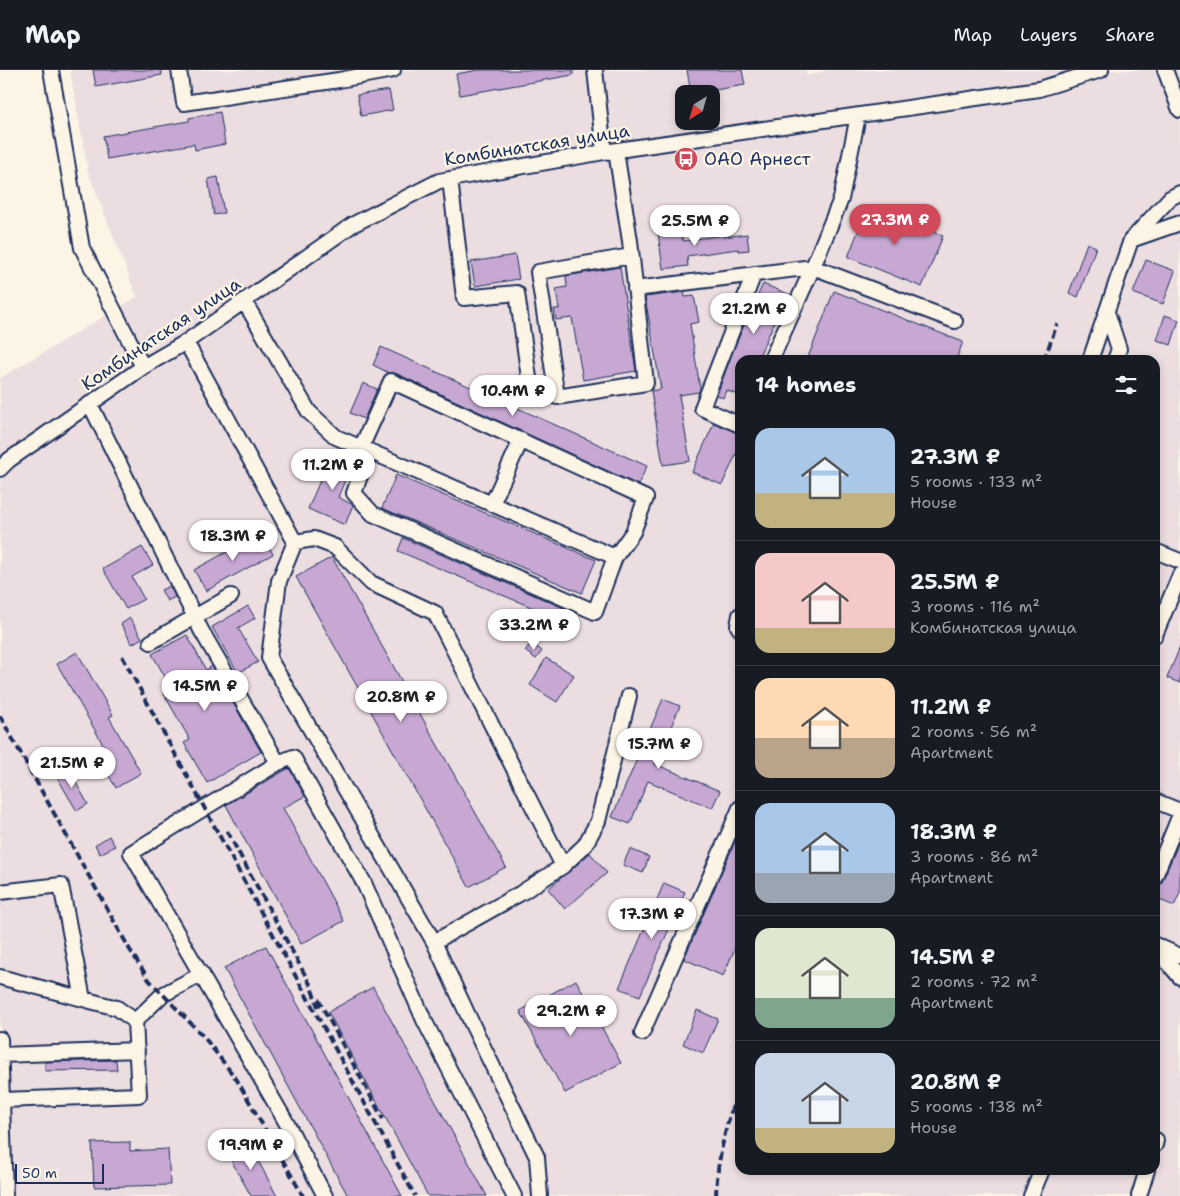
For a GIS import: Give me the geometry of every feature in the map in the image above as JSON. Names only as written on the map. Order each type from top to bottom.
[{"type":"street","points":[[51,70],[82,248],[142,368]]},
{"type":"street","points":[[179,70],[184,102],[338,75],[393,70]]},
{"type":"street","points":[[595,70],[631,256],[646,383],[558,397],[538,272],[631,256]]},
{"type":"street","name":"Комбинатская улица","points":[[0,469],[9,460],[142,368],[186,342],[352,225],[439,181],[610,152],[1039,90],[1101,70]]},
{"type":"street","points":[[1165,70],[1180,110]]},
{"type":"street","points":[[773,355],[841,199],[858,116]]},
{"type":"street","points":[[450,179],[464,298],[517,292],[528,378]]},
{"type":"street","points":[[1092,355],[1131,240],[1170,198],[1180,193]]},
{"type":"street","points":[[1131,240],[1180,223]]},
{"type":"street","points":[[635,288],[813,267],[955,321]]},
{"type":"street","points":[[735,422],[702,408],[754,274]]},
{"type":"street","points":[[244,301],[309,412],[336,437],[615,557]]},
{"type":"street","points":[[1107,312],[1119,349],[1117,355]]},
{"type":"street","points":[[186,342],[295,542]]},
{"type":"street","points":[[391,382],[521,440],[646,498],[633,532],[615,557],[595,612],[373,514],[354,493],[365,450],[391,382]]},
{"type":"street","points":[[90,404],[194,616],[278,763]]},
{"type":"street","points":[[492,504],[521,440]]},
{"type":"street","points":[[295,542],[314,539],[335,547],[370,583],[435,613],[563,866]]},
{"type":"street","points":[[295,542],[279,581],[269,658],[434,942],[537,1157],[540,1196]]},
{"type":"street","points":[[1160,553],[1180,561]]},
{"type":"street","points":[[1160,624],[1180,575]]},
{"type":"street","points":[[151,642],[231,596]]},
{"type":"street","points":[[434,942],[522,893],[563,866],[586,845],[598,821],[629,696]]},
{"type":"street","points":[[325,1196],[286,1122],[132,853],[278,763],[294,757],[364,883],[424,1020],[514,1196]]},
{"type":"street","points":[[1160,803],[1180,811]]},
{"type":"street","points":[[1160,864],[1180,815]]},
{"type":"street","points":[[642,1033],[735,819]]},
{"type":"street","points":[[0,892],[61,885],[83,999]]},
{"type":"street","points":[[1160,949],[1180,956]]},
{"type":"street","points":[[1160,953],[1180,977]]},
{"type":"street","points":[[134,1021],[162,995],[202,974]]},
{"type":"street","points":[[0,977],[117,1008],[134,1021],[139,1095],[2,1100]]},
{"type":"street","points":[[0,1039],[5,1196]]},
{"type":"street","points":[[0,1054],[136,1050]]},
{"type":"street","points":[[1031,1196],[1040,1175]]},
{"type":"street","points":[[1139,1196],[1145,1175]]},
{"type":"shaded area","points":[[70,70],[806,70],[807,76],[827,70],[1180,70],[1180,1196],[10,1196],[0,1075],[0,378],[137,297],[88,172]]},
{"type":"building","points":[[93,70],[161,70],[162,75],[96,87]]},
{"type":"building","points":[[478,70],[573,70],[573,75],[460,95],[456,74]]},
{"type":"building","points":[[687,70],[742,70],[745,85],[720,89],[720,85],[690,85]]},
{"type":"building","points":[[389,90],[393,110],[361,116],[357,95]]},
{"type":"building","points":[[220,112],[225,144],[195,150],[194,144],[107,159],[103,136],[189,121],[189,118]]},
{"type":"building","points":[[218,177],[224,213],[214,215],[208,179]]},
{"type":"building","points":[[868,206],[943,236],[922,287],[848,257]]},
{"type":"building","points":[[681,230],[683,241],[723,235],[723,237],[747,234],[749,250],[739,251],[738,249],[687,256],[688,266],[663,269],[658,233]]},
{"type":"building","points":[[1087,243],[1096,247],[1078,297],[1069,293]]},
{"type":"building","points":[[515,255],[519,279],[475,286],[471,262]]},
{"type":"building","points":[[1146,260],[1175,271],[1163,304],[1133,293]]},
{"type":"building","points":[[620,267],[636,371],[583,380],[572,318],[556,320],[554,309],[559,309],[556,289],[567,287],[566,276]]},
{"type":"building","points":[[763,284],[791,295],[779,320],[776,319],[759,355],[735,355],[735,394],[726,390],[723,398],[717,395],[734,348]]},
{"type":"building","points":[[834,291],[963,342],[958,355],[809,355]]},
{"type":"building","points":[[684,292],[685,297],[694,296],[699,322],[690,324],[700,388],[699,392],[679,395],[690,461],[663,465],[651,391],[661,389],[645,297]]},
{"type":"building","points":[[1165,315],[1179,320],[1171,345],[1157,340]]},
{"type":"building","points":[[381,347],[647,466],[638,485],[395,373],[389,373],[373,365]]},
{"type":"building","points":[[363,383],[377,389],[364,419],[350,413]]},
{"type":"building","points":[[714,423],[735,432],[735,457],[722,485],[692,472]]},
{"type":"building","points":[[332,452],[353,461],[338,497],[353,505],[345,525],[308,509]]},
{"type":"building","points":[[396,475],[596,560],[582,593],[382,508]]},
{"type":"building","points":[[261,533],[273,554],[206,591],[194,570]]},
{"type":"building","points":[[403,538],[568,610],[564,621],[398,551]]},
{"type":"building","points":[[142,547],[153,565],[132,577],[144,599],[126,609],[103,569]]},
{"type":"building","points":[[332,557],[506,867],[469,887],[296,577]]},
{"type":"building","points":[[170,586],[175,597],[167,601],[161,590]]},
{"type":"building","points":[[248,606],[255,618],[238,628],[258,662],[238,673],[212,627]]},
{"type":"building","points":[[130,618],[142,638],[132,644],[121,624]]},
{"type":"building","points":[[187,635],[206,670],[212,666],[261,752],[207,783],[184,743],[190,740],[164,694],[172,689],[152,654]]},
{"type":"building","points":[[531,643],[542,651],[536,659],[525,651]]},
{"type":"building","points":[[1180,647],[1180,683],[1167,678]]},
{"type":"building","points":[[77,652],[113,715],[109,717],[141,773],[116,788],[99,759],[108,753],[57,664]]},
{"type":"building","points":[[546,658],[574,675],[557,702],[530,685]]},
{"type":"building","points":[[663,699],[680,706],[655,764],[720,791],[712,808],[648,781],[630,824],[612,817]]},
{"type":"building","points":[[67,767],[88,804],[77,811],[55,774]]},
{"type":"building","points":[[289,768],[305,796],[283,808],[344,921],[301,944],[226,805]]},
{"type":"building","points":[[109,836],[115,846],[100,854],[95,845]]},
{"type":"building","points":[[1180,840],[1180,893],[1174,906],[1160,900],[1160,886]]},
{"type":"building","points":[[735,842],[735,948],[723,976],[684,959]]},
{"type":"building","points":[[630,849],[649,857],[643,873],[623,865]]},
{"type":"building","points":[[590,853],[607,873],[565,909],[548,889]]},
{"type":"building","points":[[664,883],[685,892],[640,996],[619,988]]},
{"type":"building","points":[[266,946],[402,1196],[348,1196],[224,968]]},
{"type":"building","points":[[576,980],[621,1063],[565,1093],[520,1011]]},
{"type":"building","points":[[373,987],[487,1196],[428,1196],[328,1012]]},
{"type":"building","points":[[697,1010],[718,1019],[703,1053],[683,1044]]},
{"type":"building","points":[[116,1060],[117,1070],[45,1071],[45,1062]]},
{"type":"building","points":[[130,1142],[130,1151],[168,1149],[170,1185],[94,1187],[92,1143]]},
{"type":"building","points":[[248,1142],[277,1196],[251,1196],[227,1153]]},
{"type":"railway","points":[[1046,355],[1057,324]]},
{"type":"railway","points":[[122,656],[415,1196]]},
{"type":"railway","points":[[0,716],[130,950],[149,980],[204,1037],[237,1080],[303,1196]]},
{"type":"railway","points":[[227,831],[310,984],[318,1007]]},
{"type":"railway","points":[[318,999],[383,1119]]},
{"type":"railway","points":[[716,1196],[718,1168],[735,1100]]},
{"type":"place","name":"ОАО Арнест","points":[[686,159]]}]
